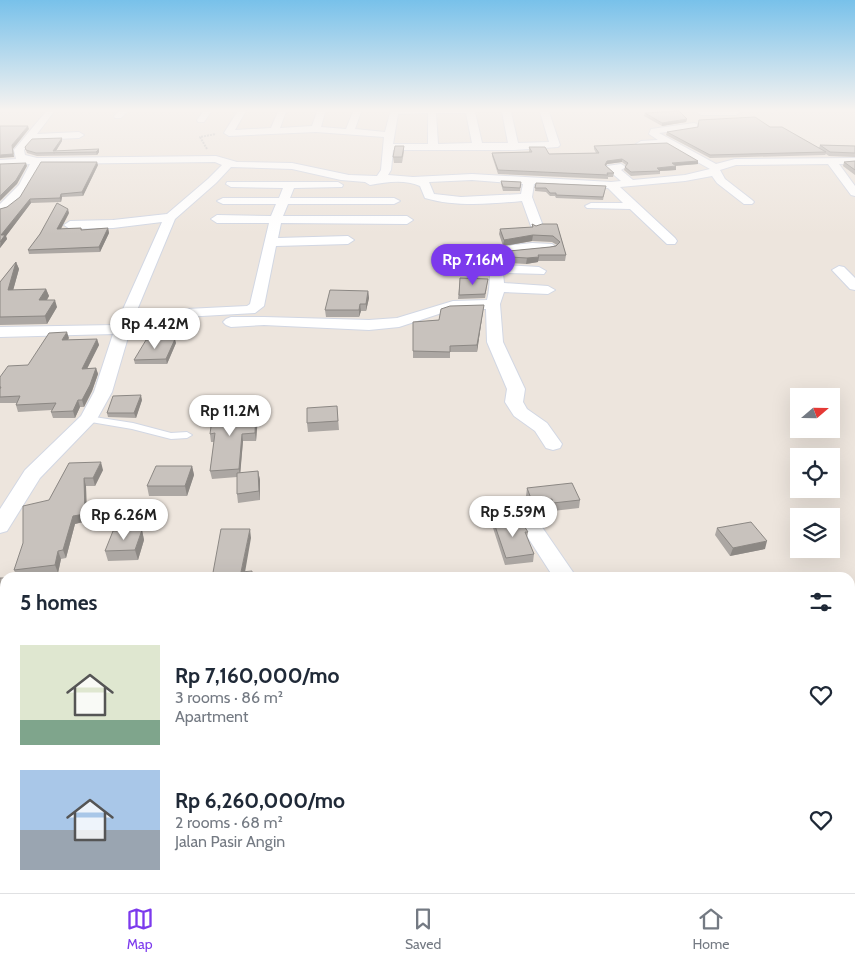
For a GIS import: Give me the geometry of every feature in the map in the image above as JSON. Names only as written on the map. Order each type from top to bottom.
[{"type":"street","points":[[19,151],[20,157],[36,161]]},
{"type":"street","points":[[231,184],[362,184],[380,180],[386,170],[388,151]]},
{"type":"street","points":[[682,151],[715,170],[720,181],[748,202]]},
{"type":"street","points":[[0,163],[216,159],[228,164],[303,168],[337,177],[380,180],[472,177],[611,186],[685,178],[715,170],[735,162],[855,161]]},
{"type":"street","points":[[0,209],[22,190],[29,180],[36,161]]},
{"type":"street","points":[[831,162],[855,193]]},
{"type":"street","points":[[0,526],[32,474],[88,419],[103,392],[123,325],[170,217],[212,181],[228,164]]},
{"type":"street","points":[[621,167],[611,168],[631,183]]},
{"type":"street","points":[[410,180],[426,184],[429,196],[433,198],[526,197]]},
{"type":"street","points":[[533,181],[530,182],[526,197],[537,226]]},
{"type":"street","points":[[123,325],[166,314],[250,310],[257,306],[275,221],[290,185]]},
{"type":"street","points":[[611,186],[671,241]]},
{"type":"street","points":[[7,191],[22,190]]},
{"type":"street","points":[[223,201],[394,201]]},
{"type":"street","points":[[591,206],[633,206]]},
{"type":"street","points":[[70,225],[113,224],[170,217]]},
{"type":"street","points":[[217,219],[275,221],[407,220]]},
{"type":"street","points":[[271,242],[348,240]]},
{"type":"street","points":[[552,248],[534,247],[508,250],[501,253],[496,269],[498,287],[494,304],[495,342],[516,389],[514,402],[520,412],[541,426],[553,444]]},
{"type":"street","points":[[496,269],[539,271]]},
{"type":"street","points":[[839,270],[855,286]]},
{"type":"street","points":[[498,287],[548,290]]},
{"type":"street","points":[[0,332],[123,325],[264,321],[369,325],[399,322],[453,305],[494,304]]},
{"type":"street","points":[[526,519],[562,572]]},
{"type":"lane","points":[[88,419],[133,426],[171,436],[187,435]]},
{"type":"path","points":[[210,151],[216,159]]},
{"type":"building","points":[[0,151],[13,151],[13,154],[0,155]]},
{"type":"building","points":[[28,151],[97,151],[96,152],[36,153]]},
{"type":"building","points":[[394,151],[403,151],[402,157],[393,157]]},
{"type":"building","points":[[547,151],[549,154],[599,153],[597,151],[680,151],[698,161],[672,163],[676,166],[657,168],[660,171],[631,172],[625,167],[628,163],[622,159],[607,161],[605,165],[614,173],[607,173],[608,175],[498,170],[492,153]]},
{"type":"building","points":[[702,151],[826,152],[710,155]]},
{"type":"building","points":[[828,151],[855,151],[855,153]]},
{"type":"building","points":[[855,161],[855,170],[844,162]]},
{"type":"building","points":[[41,162],[97,162],[82,192],[61,194],[60,198],[30,199],[1,235],[5,235],[0,242],[0,209],[7,207],[20,197]]},
{"type":"building","points":[[26,163],[16,180],[0,196],[0,164]]},
{"type":"building","points":[[501,181],[521,182],[520,188],[503,187]]},
{"type":"building","points":[[536,183],[606,186],[603,197],[556,195],[556,193],[550,193],[546,188],[535,188]]},
{"type":"building","points":[[57,203],[68,209],[57,229],[108,228],[99,247],[28,250],[40,234]]},
{"type":"building","points":[[532,224],[536,226],[557,224],[566,255],[538,255],[539,257],[527,258],[510,257],[509,251],[556,246],[560,242],[553,236],[533,235],[504,240],[500,229],[533,227]]},
{"type":"building","points":[[16,262],[8,290],[46,289],[39,300],[55,300],[45,316],[0,317],[0,282]]},
{"type":"building","points":[[460,278],[488,279],[485,294],[459,295]]},
{"type":"building","points":[[330,290],[368,291],[366,304],[360,304],[359,310],[325,310]]},
{"type":"building","points":[[484,305],[477,345],[450,346],[450,352],[413,351],[413,322],[439,320],[441,309],[450,306]]},
{"type":"building","points":[[67,332],[62,340],[97,339],[82,369],[96,368],[82,400],[78,400],[73,411],[51,412],[56,403],[16,405],[20,396],[0,397],[0,377],[8,366],[28,365],[49,333]]},
{"type":"building","points":[[175,339],[166,359],[134,360],[146,340]]},
{"type":"building","points":[[141,395],[134,413],[107,413],[113,396]]},
{"type":"building","points":[[337,406],[338,421],[307,423],[307,408]]},
{"type":"building","points":[[256,410],[255,433],[242,434],[239,469],[210,471],[215,433],[210,434],[213,412]]},
{"type":"building","points":[[101,462],[93,478],[84,478],[85,514],[73,516],[63,550],[58,551],[55,565],[14,570],[23,543],[23,506],[49,500],[69,463]]},
{"type":"building","points":[[156,466],[192,466],[185,486],[147,486]]},
{"type":"building","points":[[258,471],[259,491],[237,494],[237,473]]},
{"type":"building","points":[[572,483],[580,500],[553,503],[552,499],[532,501],[527,488]]},
{"type":"building","points":[[519,518],[528,532],[525,532],[534,554],[506,558],[493,520]]},
{"type":"building","points":[[751,522],[767,541],[733,548],[717,528]]},
{"type":"building","points":[[221,529],[250,529],[241,572],[213,572]]},
{"type":"building","points":[[142,530],[135,550],[105,551],[113,531]]}]
